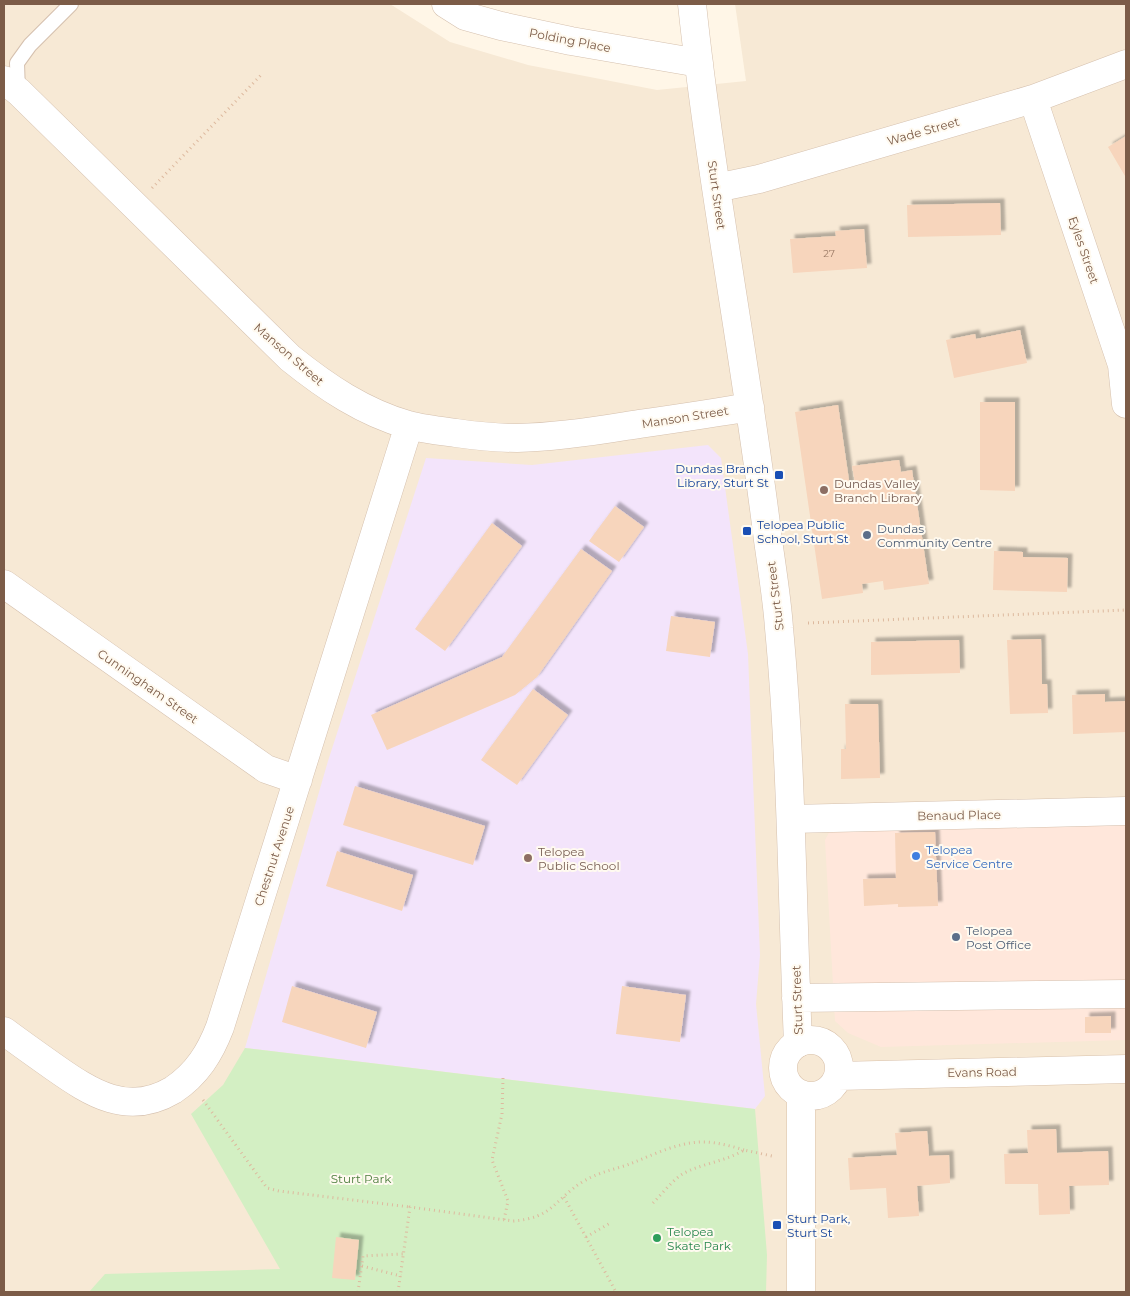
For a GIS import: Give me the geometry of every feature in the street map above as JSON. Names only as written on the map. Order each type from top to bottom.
[{"type":"street","name":"Polding Place","points":[[446,4],[465,16],[501,26],[571,41],[699,63]]},
{"type":"street","name":"Sturt Street","points":[[692,4],[716,188],[761,478],[779,628],[792,819],[798,1043]]},
{"type":"street","name":"Wade Street","points":[[716,188],[759,179],[1033,99],[1126,64]]},
{"type":"street","name":"Manson Street","points":[[9,93],[134,206],[263,333],[321,383],[349,400],[378,414],[409,425],[482,436],[517,438],[589,432],[750,407]]},
{"type":"street","name":"Eyles Street","points":[[1033,99],[1122,365],[1126,404]]},
{"type":"street","name":"Chestnut Avenue","points":[[4,1031],[90,1090],[108,1098],[126,1102],[144,1101],[163,1096],[196,1072],[214,1042],[409,425]]},
{"type":"street","name":"Cunningham Street","points":[[4,584],[266,769],[298,780]]},
{"type":"street","name":"Benaud Place","points":[[792,819],[1126,811]]},
{"type":"street","points":[[796,998],[1126,994]]},
{"type":"street","points":[[814,1040],[829,1046],[838,1060],[838,1076],[824,1093],[816,1095],[801,1094],[788,1084],[783,1069],[787,1054],[798,1043],[814,1040]]},
{"type":"street","name":"Evans Road","points":[[838,1076],[1126,1069]]},
{"type":"street","points":[[801,1094],[801,1292]]},
{"type":"lane","points":[[9,93],[17,63],[30,45],[71,4]]},
{"type":"path","points":[[134,206],[263,73]]},
{"type":"path","points":[[808,623],[1126,610]]},
{"type":"path","points":[[502,1078],[502,1114],[492,1160],[508,1201],[504,1220]]},
{"type":"path","points":[[188,1079],[267,1188],[279,1191],[504,1220],[524,1220],[547,1212],[584,1181],[674,1148],[701,1142],[714,1142],[772,1156]]},
{"type":"path","points":[[653,1204],[682,1175],[734,1156],[744,1150]]},
{"type":"path","points":[[564,1197],[616,1292]]},
{"type":"path","points":[[398,1292],[410,1207]]},
{"type":"path","points":[[586,1237],[612,1222]]},
{"type":"path","points":[[358,1292],[363,1256],[404,1254]]},
{"type":"path","points":[[362,1266],[401,1276]]},
{"type":"shaded area","points":[[4,4],[390,4],[450,42],[528,65],[657,90],[746,81],[735,4],[1126,4],[1126,1292],[4,1292]]},
{"type":"shaded area","name":"Telopea Public School","points":[[708,445],[721,458],[748,654],[760,955],[756,1004],[765,1096],[755,1109],[245,1048],[328,761],[426,458],[532,465]]},
{"type":"shaded area","points":[[1126,824],[1126,1040],[881,1047],[848,1033],[835,1021],[825,840],[831,829]]},
{"type":"green space","name":"Sturt Park","points":[[245,1048],[755,1109],[767,1255],[766,1292],[89,1292],[105,1274],[280,1269],[191,1114],[223,1085]]},
{"type":"building","points":[[1126,136],[1126,175],[1125,176],[1108,147]]},
{"type":"building","points":[[1000,203],[1001,235],[908,237],[907,205]]},
{"type":"building","points":[[864,229],[867,268],[793,273],[790,239],[836,236],[835,231]]},
{"type":"building","points":[[1020,330],[1027,363],[954,378],[946,340],[975,334],[976,339]]},
{"type":"building","points":[[980,402],[1015,402],[1015,491],[980,490]]},
{"type":"building","name":"Dundas Community Centre","points":[[838,405],[850,487],[856,488],[852,466],[899,460],[901,472],[912,470],[929,584],[884,590],[883,581],[862,584],[863,593],[822,599],[795,412]]},
{"type":"building","points":[[615,506],[644,527],[619,562],[589,541]]},
{"type":"building","points":[[492,523],[522,546],[445,651],[415,629]]},
{"type":"building","points":[[581,549],[612,571],[537,677],[515,695],[387,750],[371,715],[502,657]]},
{"type":"building","points":[[994,551],[1023,552],[1023,557],[1068,558],[1067,592],[993,590]]},
{"type":"building","points":[[671,616],[715,622],[710,657],[666,651]]},
{"type":"building","points":[[1041,639],[1042,684],[1047,684],[1048,713],[1010,714],[1007,640]]},
{"type":"building","points":[[959,640],[960,673],[871,675],[871,642]]},
{"type":"building","points":[[533,689],[568,715],[517,785],[481,760]]},
{"type":"building","points":[[1105,694],[1105,702],[1126,701],[1126,732],[1073,734],[1072,695]]},
{"type":"building","points":[[845,704],[878,704],[880,778],[841,779],[841,749],[846,749]]},
{"type":"building","points":[[355,786],[485,826],[473,865],[343,825]]},
{"type":"building","name":"Telopea Service Centre","points":[[935,832],[938,906],[898,907],[898,904],[864,906],[863,879],[896,878],[895,833]]},
{"type":"building","points":[[337,851],[413,875],[402,911],[326,886]]},
{"type":"building","points":[[292,986],[377,1012],[366,1048],[282,1022]]},
{"type":"building","points":[[622,986],[686,995],[680,1042],[616,1034]]},
{"type":"building","points":[[1111,1016],[1111,1033],[1085,1033],[1085,1017]]},
{"type":"building","points":[[1056,1129],[1057,1153],[1108,1151],[1109,1185],[1069,1186],[1070,1214],[1039,1215],[1038,1184],[1005,1184],[1004,1154],[1028,1153],[1027,1130]]},
{"type":"building","points":[[927,1131],[929,1156],[949,1155],[950,1183],[917,1186],[919,1216],[888,1218],[886,1188],[850,1190],[848,1158],[897,1155],[895,1133]]},
{"type":"building","points":[[336,1237],[359,1240],[355,1280],[332,1278]]},
{"type":"place","name":"Dundas Branch Library, Sturt St","points":[[779,475]]},
{"type":"place","name":"Dundas Valley Branch Library","points":[[824,490]]},
{"type":"place","name":"Telopea Public School, Sturt St","points":[[747,531]]},
{"type":"place","name":"Dundas Community Centre","points":[[867,535]]},
{"type":"place","name":"Telopea Service Centre","points":[[916,856]]},
{"type":"place","name":"Telopea Public School","points":[[528,858]]},
{"type":"place","name":"Telopea Post Office","points":[[956,937]]},
{"type":"place","name":"Sturt Park, Sturt St","points":[[777,1225]]},
{"type":"place","name":"Telopea Skate Park","points":[[657,1238]]}]
